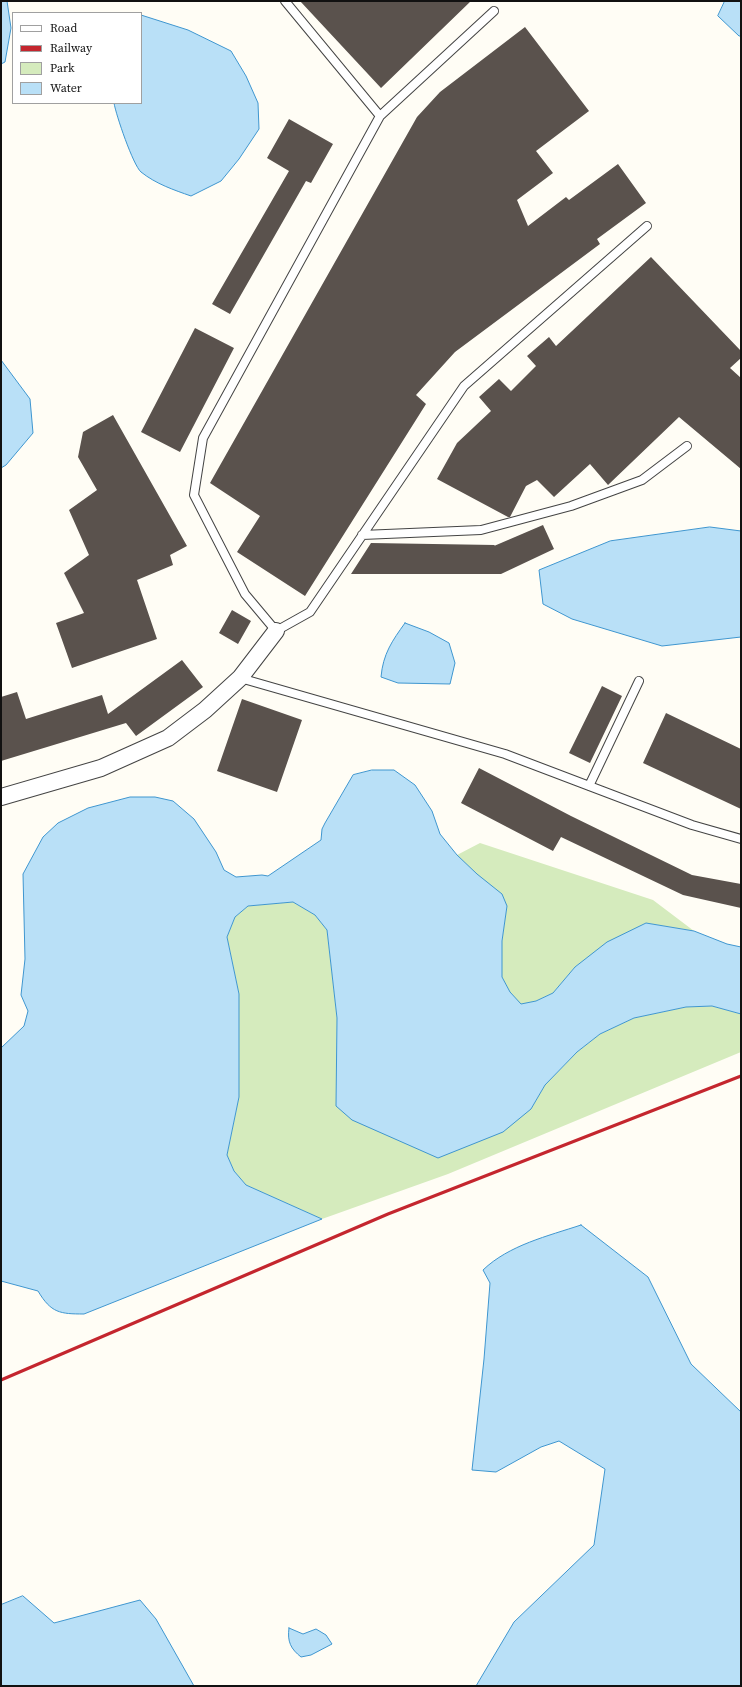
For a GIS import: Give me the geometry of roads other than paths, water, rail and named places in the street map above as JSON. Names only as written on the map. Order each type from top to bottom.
[{"type":"street","points":[[1,797],[101,768],[168,738],[205,710],[240,678],[276,631]]},
{"type":"lane","points":[[285,1],[380,116]]},
{"type":"lane","points":[[494,11],[380,116],[203,438],[194,495],[245,594],[276,631],[310,612],[464,386],[648,226]]},
{"type":"lane","points":[[362,535],[481,530],[571,506],[642,480],[687,446]]},
{"type":"lane","points":[[240,678],[505,754],[692,825],[741,839]]},
{"type":"lane","points":[[589,786],[639,681]]},
{"type":"water","points":[[1,1],[7,1],[11,28],[5,62],[1,64]]},
{"type":"water","points":[[725,1],[741,1],[741,36],[739,36],[718,16]]},
{"type":"water","points":[[142,15],[188,30],[231,51],[246,76],[258,103],[259,129],[239,159],[221,181],[191,196],[159,183],[141,172],[129,150],[114,104],[142,104]]},
{"type":"water","points":[[1,360],[30,399],[33,433],[6,465],[1,468]]},
{"type":"water","points":[[710,527],[741,531],[741,637],[662,646],[572,619],[543,604],[539,570],[610,541]]},
{"type":"water","points":[[405,623],[429,632],[449,643],[455,663],[450,684],[398,683],[381,677],[384,661],[389,648]]},
{"type":"water","points":[[372,770],[394,770],[415,785],[432,811],[440,834],[457,855],[477,874],[502,894],[507,906],[502,941],[502,977],[510,992],[521,1004],[536,1001],[553,993],[575,967],[607,942],[646,923],[694,931],[727,944],[741,947],[741,1014],[712,1006],[686,1007],[634,1018],[600,1034],[577,1052],[545,1085],[531,1109],[503,1132],[438,1158],[352,1120],[336,1106],[337,1018],[327,930],[315,915],[293,902],[248,906],[235,917],[227,937],[239,994],[239,1097],[227,1155],[234,1171],[246,1185],[322,1219],[84,1314],[62,1313],[47,1304],[38,1291],[1,1281],[1,1048],[24,1026],[28,1011],[21,995],[25,959],[23,874],[43,837],[58,823],[88,808],[130,797],[155,797],[173,801],[194,819],[216,852],[224,870],[236,877],[268,876],[321,840],[322,829],[353,775]]},
{"type":"water","points":[[581,1225],[648,1277],[691,1364],[741,1412],[741,1686],[476,1686],[514,1622],[594,1545],[605,1469],[559,1441],[541,1447],[496,1472],[472,1470],[484,1359],[490,1283],[483,1270],[493,1261],[529,1242]]},
{"type":"water","points":[[23,1596],[54,1623],[140,1600],[156,1619],[194,1686],[1,1686],[1,1605]]},
{"type":"water","points":[[289,1628],[303,1634],[316,1629],[326,1635],[332,1644],[311,1655],[301,1657],[290,1645]]},
{"type":"railway","points":[[1,1380],[388,1214],[741,1076]]}]
